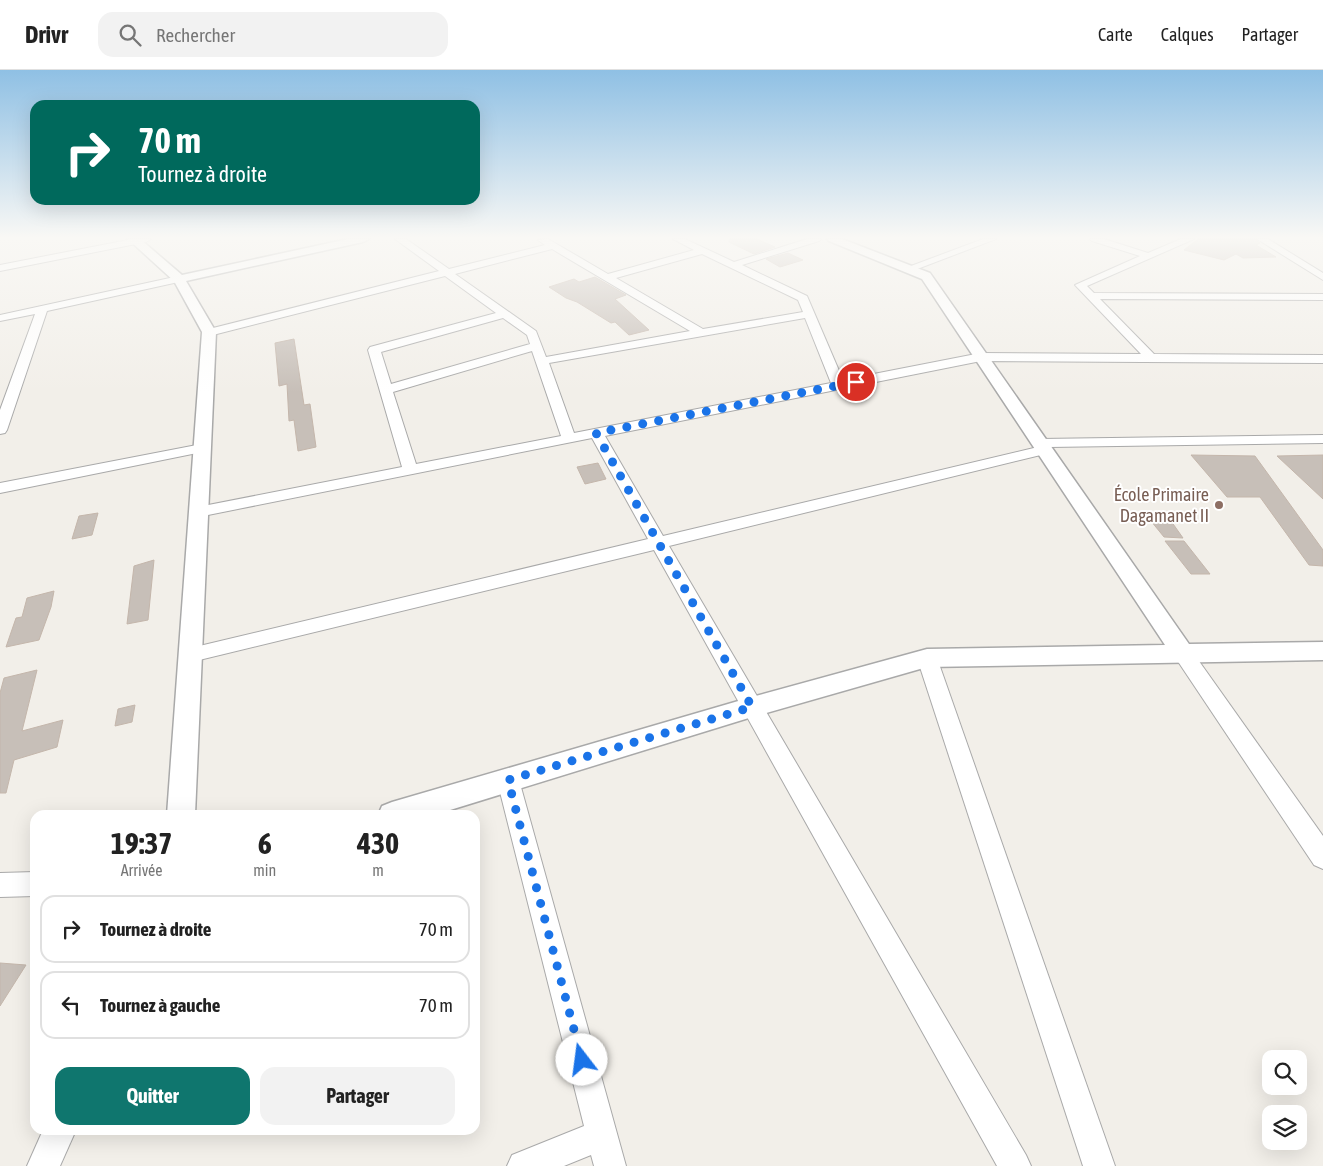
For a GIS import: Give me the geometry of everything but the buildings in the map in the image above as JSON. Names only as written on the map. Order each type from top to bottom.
[{"type":"street","points":[[0,318],[128,290]]},
{"type":"street","points":[[181,810],[209,332],[185,290]]},
{"type":"street","points":[[209,332],[374,290]]},
{"type":"street","points":[[471,290],[532,333],[569,439]]},
{"type":"street","points":[[627,290],[701,333]]},
{"type":"street","points":[[786,290],[802,298],[838,385]]},
{"type":"street","points":[[936,290],[1323,857]]},
{"type":"street","points":[[1085,290],[1151,358]]},
{"type":"street","points":[[1091,296],[1323,297]]},
{"type":"street","points":[[0,430],[42,309]]},
{"type":"street","points":[[410,470],[374,350],[505,314]]},
{"type":"street","points":[[542,361],[809,314]]},
{"type":"street","points":[[386,390],[536,346]]},
{"type":"street","points":[[198,512],[981,356],[1323,359]]},
{"type":"street","points":[[1306,359],[1323,372]]},
{"type":"street","points":[[596,433],[1015,1166]]},
{"type":"street","points":[[191,655],[658,542],[1042,446],[1323,438]]},
{"type":"street","points":[[0,488],[202,448]]},
{"type":"street","points":[[409,810],[752,707],[927,658],[1323,651]]},
{"type":"street","points":[[927,658],[1099,1166]]},
{"type":"street","points":[[508,780],[610,1166]]},
{"type":"street","points":[[0,885],[30,884]]},
{"type":"street","points":[[43,1166],[58,1135]]},
{"type":"street","points":[[523,1166],[602,1135]]},
{"type":"place","name":"École Primaire Dagamanet II","points":[[1219,505]]},
{"type":"route","points":[[582,1060],[508,780],[752,707],[596,433],[856,382]]}]
